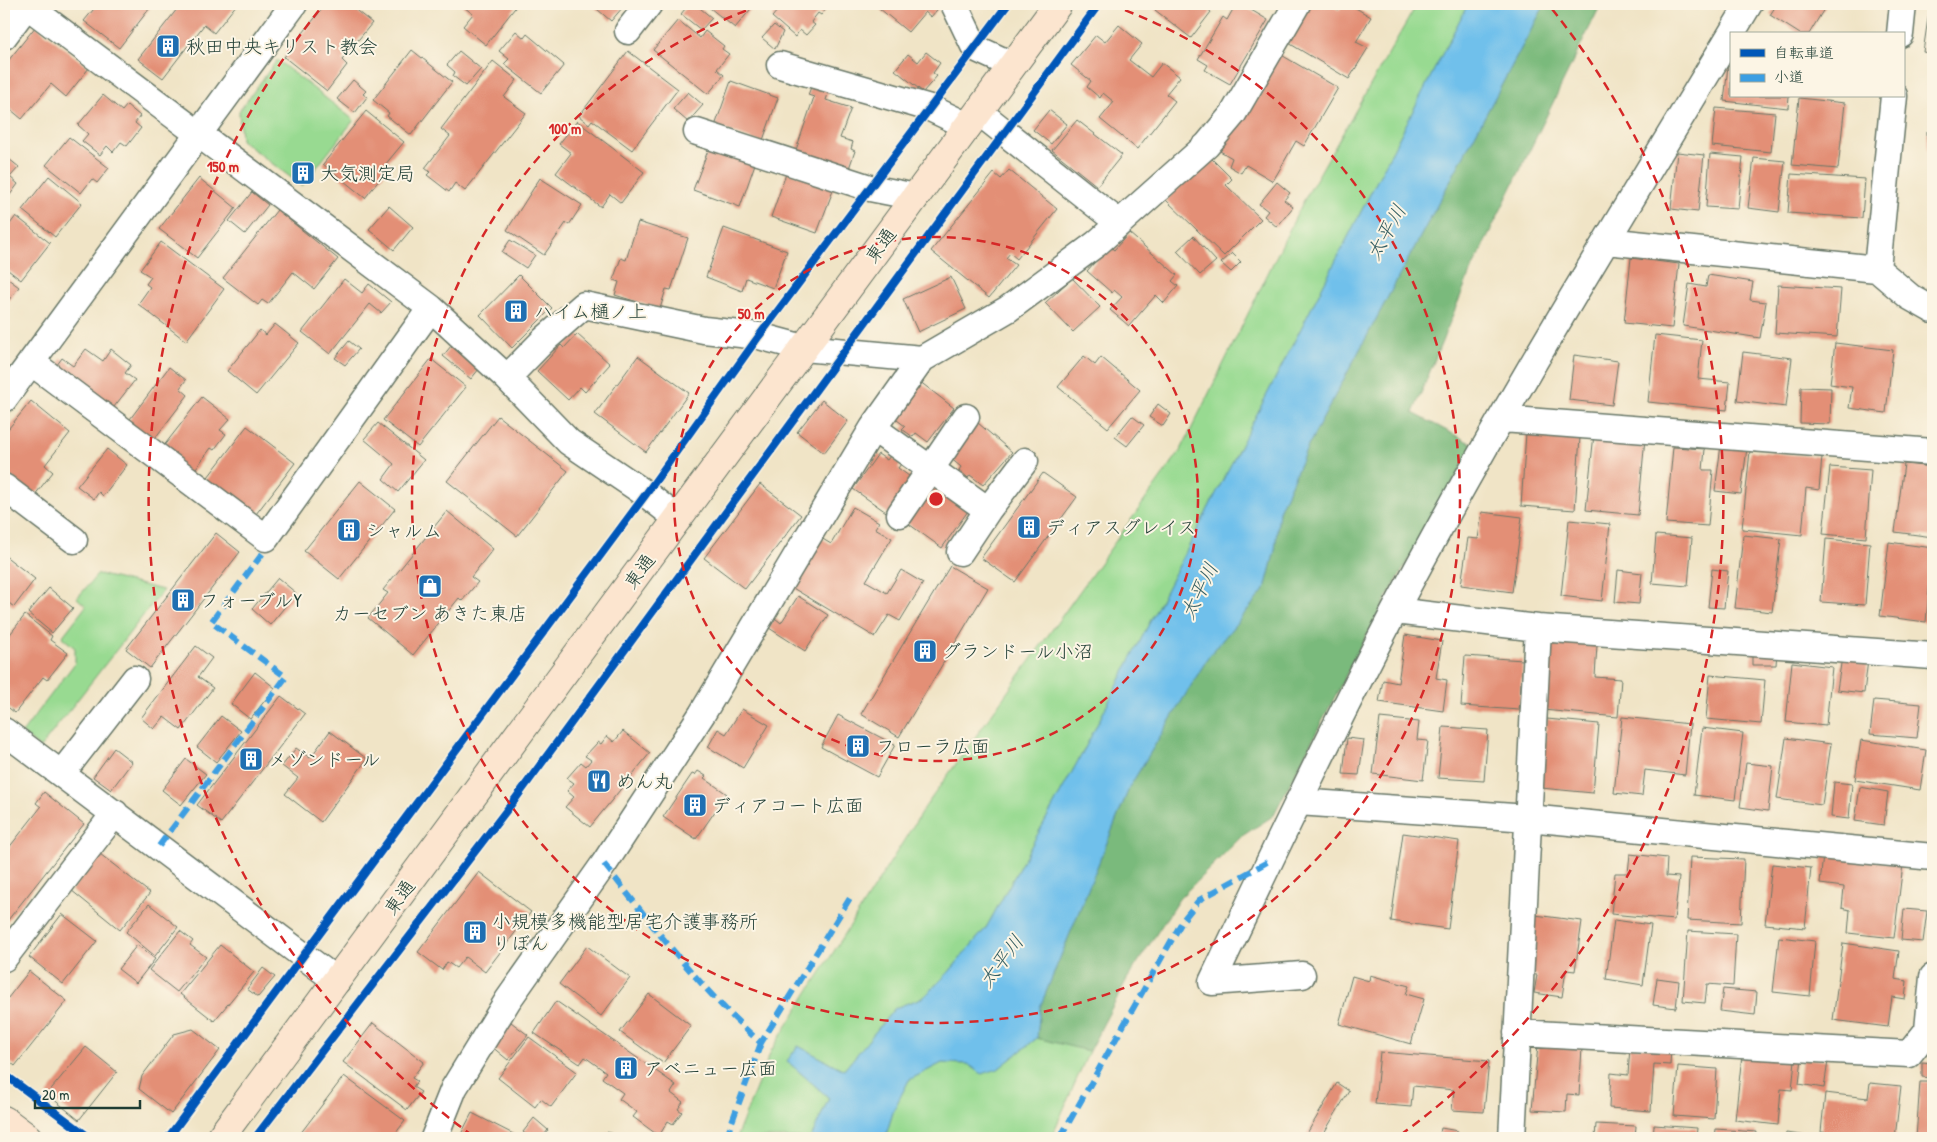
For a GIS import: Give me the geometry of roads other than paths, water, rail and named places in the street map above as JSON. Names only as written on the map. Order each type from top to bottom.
[{"type":"street","points":[[4,399],[92,282],[198,132],[294,4]]},
{"type":"street","points":[[628,31],[649,4]]},
{"type":"street","points":[[954,4],[975,48],[1012,66]]},
{"type":"street","name":"東通","points":[[220,1138],[1058,4]]},
{"type":"street","points":[[434,1138],[454,1088],[508,1000],[604,864],[702,714],[873,428],[922,359],[1008,309],[1096,244],[1207,145],[1232,114],[1297,4]]},
{"type":"street","points":[[1732,32],[1749,4]]},
{"type":"street","points":[[1900,32],[1903,4]]},
{"type":"street","points":[[4,36],[32,6],[431,308],[507,378],[569,442],[646,494],[678,519]]},
{"type":"street","points":[[1302,975],[1212,982],[1298,802],[1395,611],[1502,419],[1606,241],[1730,36]]},
{"type":"street","points":[[780,65],[973,119],[1119,223]]},
{"type":"street","points":[[1877,269],[1894,98]]},
{"type":"street","points":[[696,132],[870,188],[916,197]]},
{"type":"street","points":[[1606,241],[1877,269],[1910,297],[1933,310]]},
{"type":"street","points":[[507,378],[544,340],[584,305],[704,330],[759,336],[804,348],[922,359]]},
{"type":"street","points":[[31,362],[266,538],[431,308]]},
{"type":"street","points":[[900,514],[966,417]]},
{"type":"street","points":[[1502,419],[1933,452]]},
{"type":"street","points":[[873,428],[988,510]]},
{"type":"street","points":[[960,552],[988,510],[1025,461]]},
{"type":"street","points":[[4,487],[74,540]]},
{"type":"street","points":[[1395,611],[1538,628],[1933,656]]},
{"type":"street","points":[[1512,1138],[1538,628]]},
{"type":"street","points":[[62,773],[135,679]]},
{"type":"street","points":[[4,731],[337,982]]},
{"type":"street","points":[[1298,802],[1528,818],[1933,857]]},
{"type":"street","points":[[4,958],[115,813]]},
{"type":"street","points":[[1517,1033],[1909,1054],[1928,1030],[1933,977]]},
{"type":"street","points":[[4,1120],[28,1138]]},
{"type":"water","name":"太平川","points":[[1468,4],[1545,4],[1308,446],[1279,511],[1275,550],[1265,589],[1209,656],[1130,786],[1040,1007],[1037,1038],[998,1069],[982,1074],[968,1064],[942,1063],[909,1080],[894,1109],[885,1138],[811,1138],[829,1098],[787,1061],[798,1046],[844,1070],[895,1008],[924,997],[949,972],[986,928],[1083,752]]},
{"type":"place","name":"秋田中央キリスト教会","points":[[168,46]]},
{"type":"place","name":"大気測定局","points":[[303,173]]},
{"type":"place","name":"ハイム樋ノ上","points":[[516,311]]},
{"type":"place","name":"ディアスグレイス","points":[[1029,527]]},
{"type":"place","name":"シャルム","points":[[349,530]]},
{"type":"place","name":"カーセブン あきた東店","points":[[430,586]]},
{"type":"place","name":"フォーブルY","points":[[183,600]]},
{"type":"place","name":"グランドール小沼","points":[[925,651]]},
{"type":"place","name":"フローラ広面","points":[[858,746]]},
{"type":"place","name":"メゾンドール","points":[[251,759]]},
{"type":"place","name":"めん丸","points":[[599,781]]},
{"type":"place","name":"ディアコート広面","points":[[695,805]]},
{"type":"place","name":"小規模多機能型居宅介護事務所 りぼん","points":[[475,932]]},
{"type":"place","name":"アベニュー広面","points":[[626,1068]]}]
